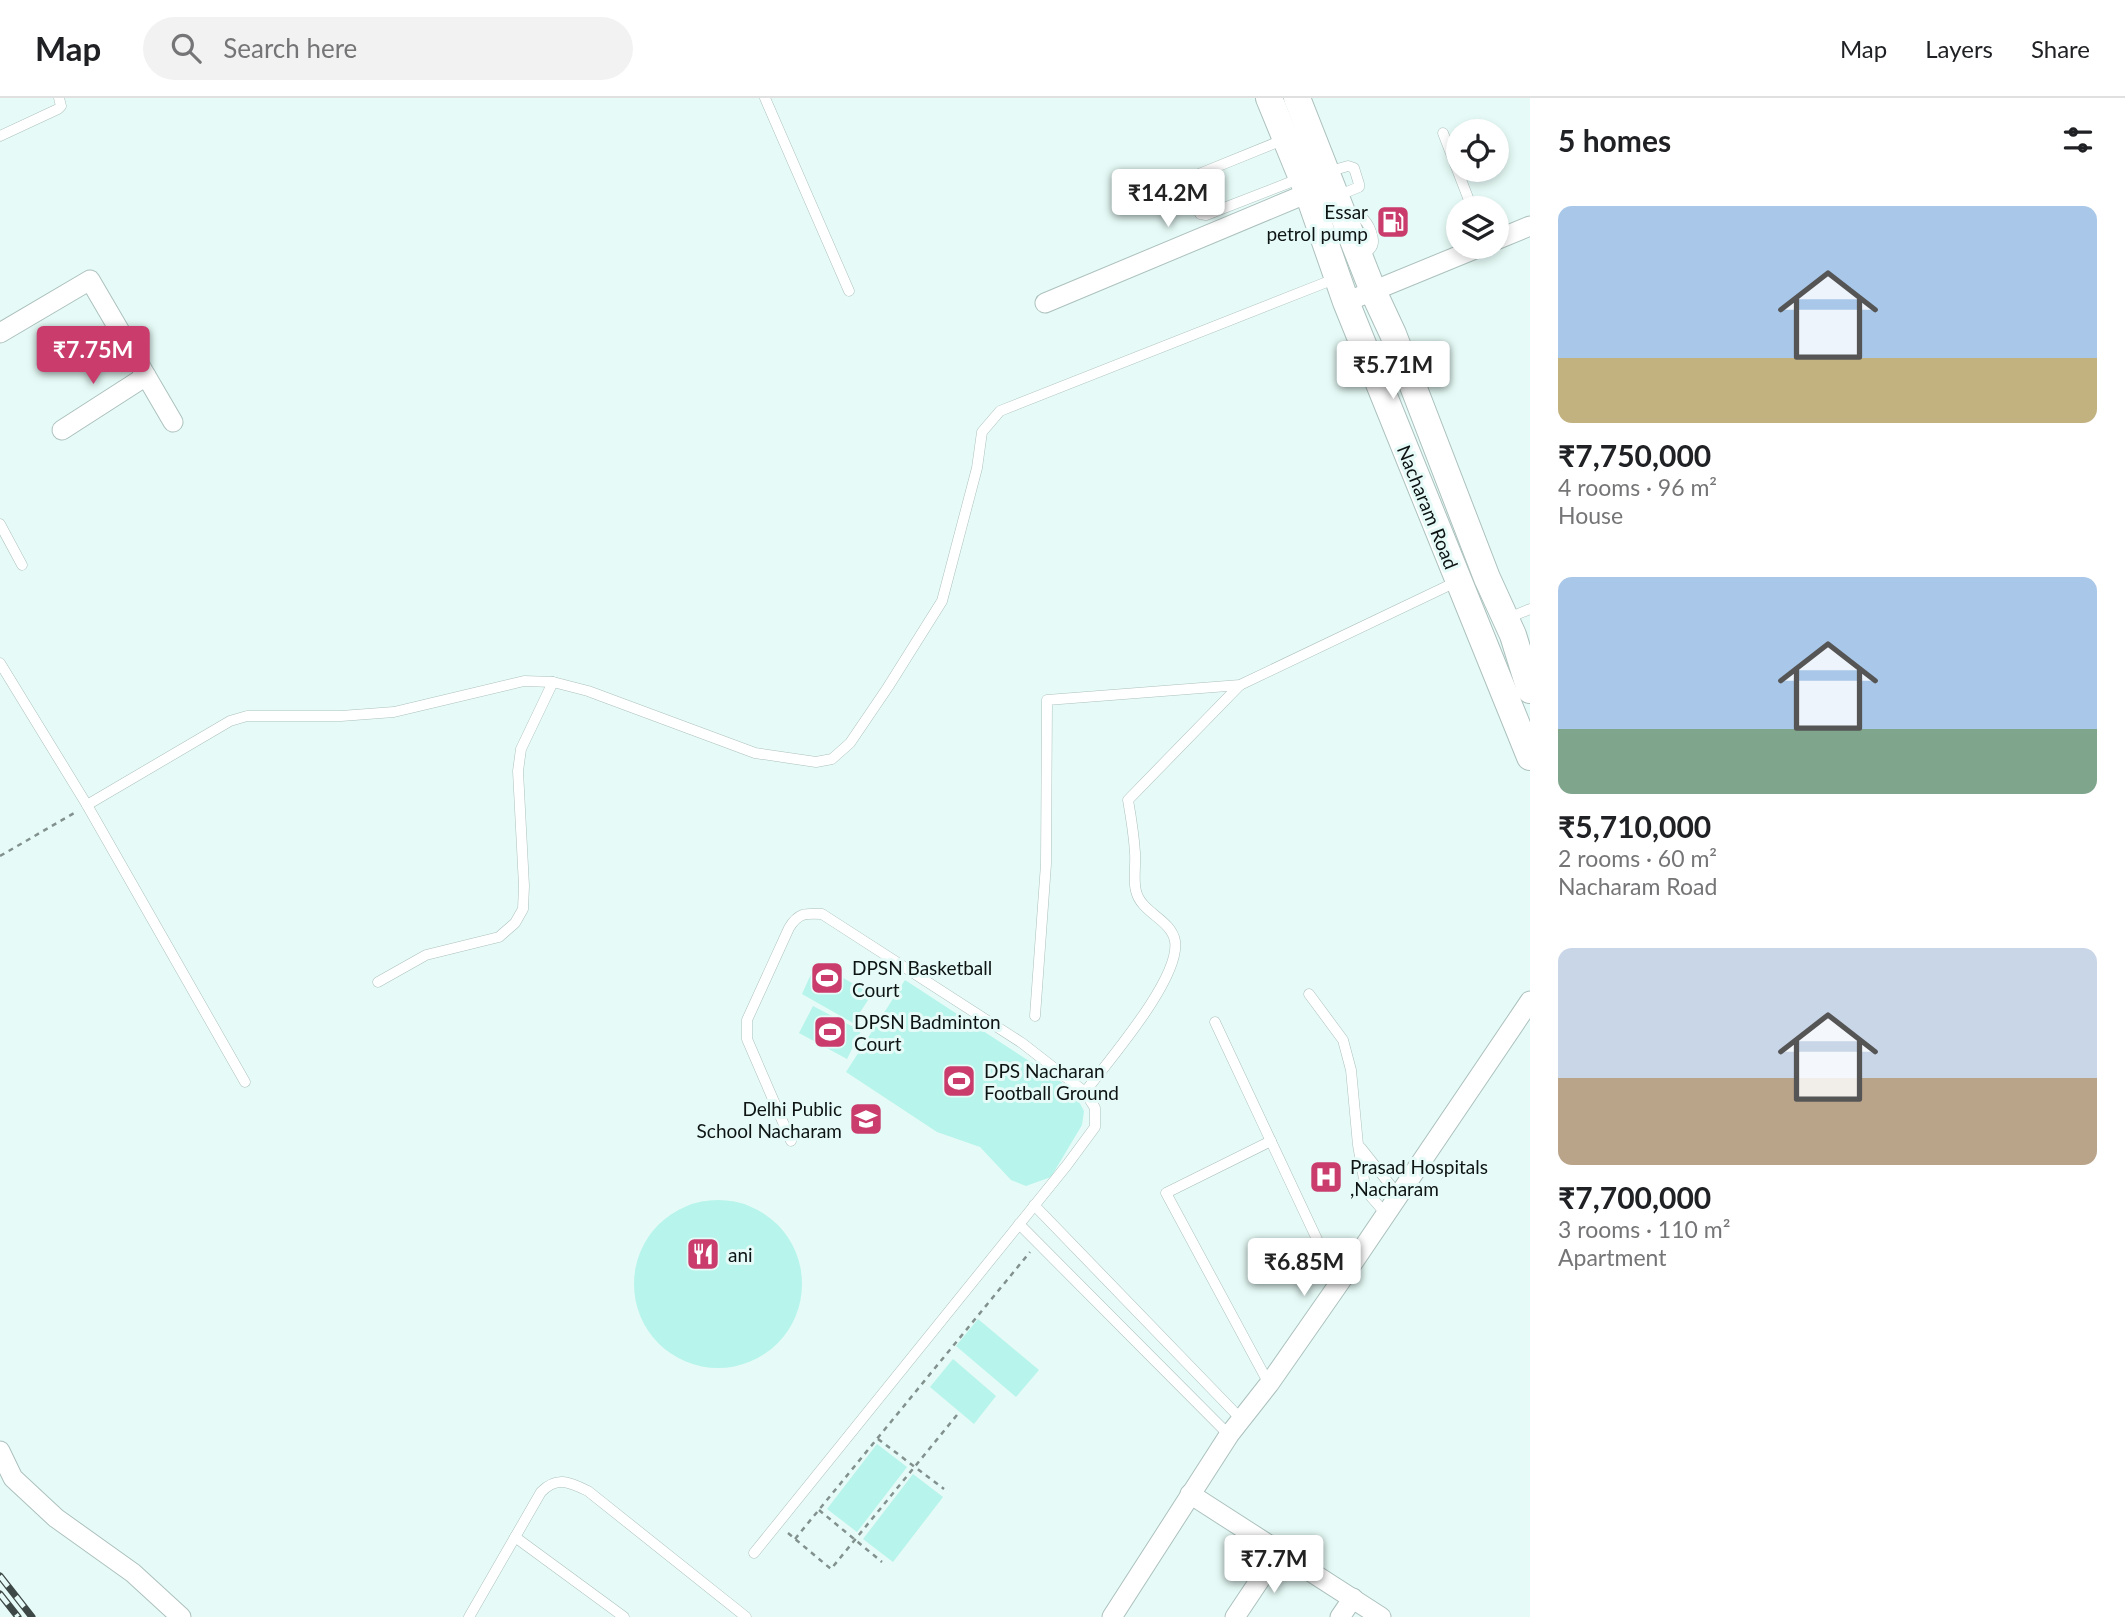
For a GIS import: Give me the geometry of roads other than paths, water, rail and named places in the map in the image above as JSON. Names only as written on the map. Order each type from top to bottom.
[{"type":"main road","name":"Nacharam Road","points":[[1269,98],[1286,138],[1346,222],[1393,334],[1487,578],[1513,635],[1530,690]]},
{"type":"main road","name":"Nacharam Road","points":[[1297,98],[1342,290],[1530,757]]},
{"type":"street","points":[[1045,303],[1318,185]]},
{"type":"street","points":[[1509,235],[1530,226]]},
{"type":"street","points":[[1342,290],[1373,291],[1451,259]]},
{"type":"street","points":[[0,332],[90,280],[173,422]]},
{"type":"street","points":[[62,430],[146,376]]},
{"type":"street","points":[[1112,1617],[1235,1427],[1269,1384],[1338,1285],[1530,1001]]},
{"type":"street","points":[[0,1451],[13,1478],[56,1518],[133,1573],[181,1617]]},
{"type":"street","points":[[1190,1494],[1381,1617]]},
{"type":"street","points":[[1235,1617],[1279,1551]]},
{"type":"street","points":[[1340,1617],[1353,1598]]},
{"type":"lane","points":[[0,136],[58,109],[61,106],[60,98]]},
{"type":"lane","points":[[765,98],[849,291]]},
{"type":"lane","points":[[1443,133],[1467,196]]},
{"type":"lane","points":[[1286,138],[1189,178],[1187,181],[1200,214],[1206,215],[1318,185]]},
{"type":"lane","points":[[87,805],[230,721],[247,716],[341,716],[394,712],[524,681],[553,682],[588,691],[755,753],[816,762],[832,759],[850,743],[942,601],[977,468],[982,432],[1000,411],[1342,290]]},
{"type":"lane","points":[[0,524],[22,565]]},
{"type":"lane","points":[[1085,1092],[1158,995],[1170,971],[1175,943],[1169,927],[1150,912],[1136,893],[1135,852],[1128,800],[1240,685],[1458,580]]},
{"type":"lane","points":[[1506,619],[1530,609]]},
{"type":"lane","points":[[0,663],[87,805],[245,1082]]},
{"type":"lane","points":[[378,982],[426,955],[499,937],[515,923],[523,909],[524,886],[518,771],[521,749],[553,682]]},
{"type":"lane","points":[[1035,1016],[1046,864],[1047,700],[1240,685]]},
{"type":"lane","points":[[754,1553],[1095,1127],[1095,1108],[1085,1092],[1022,1043],[822,914],[806,913],[794,919],[789,928],[747,1020],[746,1031],[747,1039],[791,1141]]},
{"type":"lane","points":[[1309,994],[1343,1040],[1351,1070],[1358,1145],[1366,1191],[1386,1214]]},
{"type":"lane","points":[[1215,1022],[1338,1285]]},
{"type":"lane","points":[[1269,1384],[1166,1194],[1271,1141]]},
{"type":"lane","points":[[1358,1145],[1399,1196]]},
{"type":"lane","points":[[1034,1205],[1235,1427]]},
{"type":"lane","points":[[1019,1224],[1235,1427]]},
{"type":"lane","points":[[469,1617],[541,1492],[550,1483],[571,1482],[588,1491],[746,1617]]},
{"type":"lane","points":[[515,1537],[624,1617]]},
{"type":"railway","points":[[0,1576],[32,1617]]},
{"type":"railway","points":[[0,1594],[18,1617]]},
{"type":"place","name":"Essar petrol pump","points":[[1393,222]]},
{"type":"place","name":"DPSN Basketball Court","points":[[827,978]]},
{"type":"place","name":"DPSN Badminton Court","points":[[830,1032]]},
{"type":"place","name":"DPS Nacharan Football Ground","points":[[959,1081]]},
{"type":"place","name":"Delhi Public School Nacharam","points":[[866,1119]]},
{"type":"place","name":"Prasad Hospitals ,Nacharam","points":[[1326,1177]]},
{"type":"place","name":"ani","points":[[703,1254]]}]
